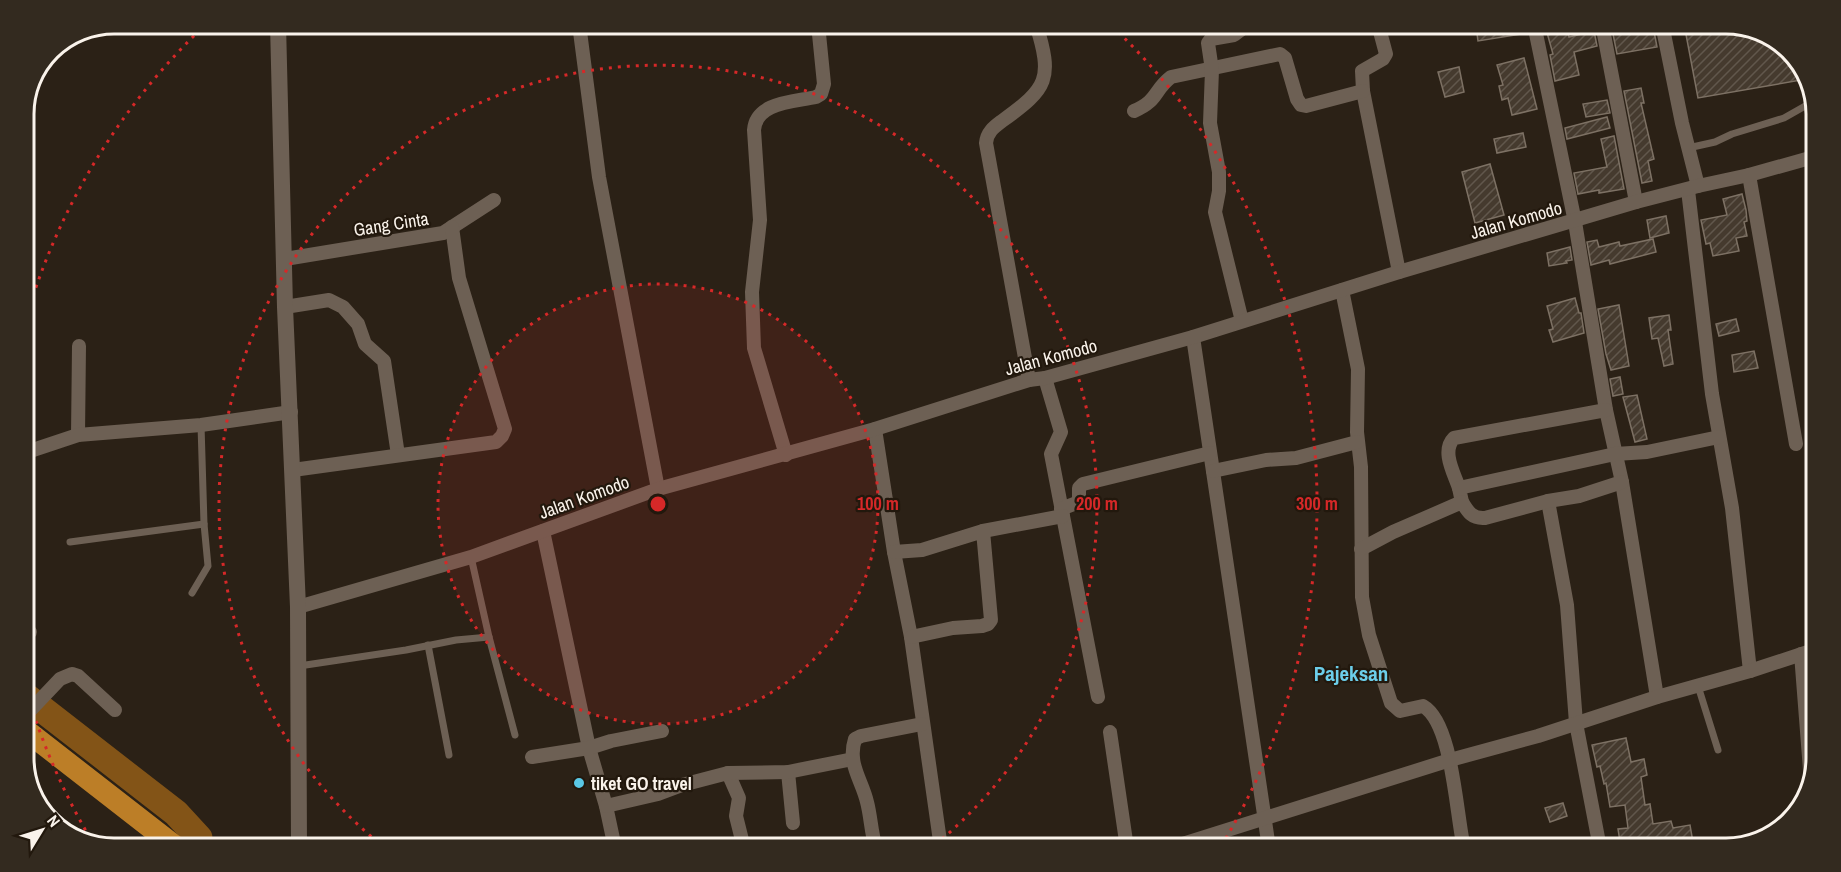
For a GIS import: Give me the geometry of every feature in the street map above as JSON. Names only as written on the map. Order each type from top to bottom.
[{"type":"highway","points":[[35,727],[165,838]]},
{"type":"street","points":[[278,34],[285,307],[291,412],[297,608],[299,838]]},
{"type":"street","points":[[580,34],[599,177],[657,489]]},
{"type":"street","points":[[786,455],[754,348],[752,292],[760,220],[754,130],[757,117],[770,108],[816,98],[821,94],[824,84],[819,34]]},
{"type":"street","points":[[1029,380],[986,143],[989,132],[1036,94],[1042,86],[1046,76],[1045,58],[1039,34]]},
{"type":"street","points":[[1234,34],[1209,40],[1212,70],[1210,123],[1219,172],[1219,191],[1215,212],[1242,321]]},
{"type":"street","points":[[1381,34],[1386,54],[1383,59],[1362,71],[1363,91],[1399,272]]},
{"type":"street","points":[[1536,34],[1575,222],[1606,410],[1622,482],[1657,697]]},
{"type":"street","points":[[1604,34],[1636,202]]},
{"type":"street","points":[[1664,34],[1688,148],[1712,394],[1732,508],[1750,671]]},
{"type":"street","points":[[1134,111],[1154,99],[1162,83],[1171,77],[1280,54],[1285,58],[1297,99],[1301,105],[1306,106],[1363,91]]},
{"type":"street","name":"Jalan Komodo","points":[[297,608],[471,557],[657,489],[875,429],[1029,380],[1045,378],[1193,337],[1399,272],[1575,222],[1636,202],[1806,160]]},
{"type":"street","points":[[1749,175],[1796,444]]},
{"type":"street","name":"Gang Cinta","points":[[285,259],[443,233],[494,200]]},
{"type":"street","points":[[293,470],[496,442],[504,433],[459,278],[452,227]]},
{"type":"street","points":[[1342,290],[1358,369],[1357,442],[1361,467],[1362,597],[1366,622],[1391,703],[1400,711],[1423,706],[1433,714],[1437,723],[1450,760],[1462,838]]},
{"type":"street","points":[[285,307],[329,300],[343,307],[358,324],[365,344],[384,361],[398,455]]},
{"type":"street","points":[[1193,337],[1268,838]]},
{"type":"street","points":[[78,435],[79,346]]},
{"type":"street","points":[[1045,378],[1061,432],[1051,454],[1098,697]]},
{"type":"street","points":[[1606,410],[1454,438],[1448,446],[1448,453],[1462,502],[1471,515],[1477,518],[1580,496],[1622,482]]},
{"type":"street","points":[[35,449],[78,435],[201,425],[291,412]]},
{"type":"street","points":[[875,429],[894,552],[911,637],[939,838]]},
{"type":"street","points":[[1459,488],[1615,454],[1647,452],[1719,437]]},
{"type":"street","points":[[1213,471],[1266,460],[1296,458],[1357,442]]},
{"type":"street","points":[[894,552],[922,550],[983,531],[1062,512],[1079,502],[1079,488],[1083,484],[1210,453]]},
{"type":"street","points":[[1548,501],[1567,605],[1576,723],[1598,838]]},
{"type":"street","points":[[1361,549],[1393,532],[1462,502]]},
{"type":"street","points":[[543,531],[589,748],[613,838]]},
{"type":"street","points":[[911,637],[953,628],[982,626],[991,620],[983,531]]},
{"type":"street","points":[[1203,838],[1450,760],[1538,736],[1657,697],[1806,652]]},
{"type":"street","points":[[1801,654],[1806,718]]},
{"type":"street","points":[[35,709],[66,675],[72,674],[78,676],[115,710]]},
{"type":"street","points":[[872,838],[867,801],[857,778],[852,748],[855,739],[922,724]]},
{"type":"street","points":[[532,757],[589,748],[611,741],[662,731]]},
{"type":"street","points":[[1110,732],[1126,838]]},
{"type":"street","points":[[606,806],[658,794],[728,773],[788,772],[854,759]]},
{"type":"street","points":[[788,772],[793,824]]},
{"type":"street","points":[[728,773],[739,798],[736,816],[742,838]]},
{"type":"lane","points":[[1688,148],[1714,142],[1784,118],[1806,106]]},
{"type":"lane","points":[[192,593],[208,566],[204,524],[201,425]]},
{"type":"lane","points":[[70,542],[204,524]]},
{"type":"lane","points":[[471,557],[515,735]]},
{"type":"lane","points":[[298,666],[489,637]]},
{"type":"lane","points":[[428,645],[449,755]]},
{"type":"lane","points":[[1698,686],[1718,750]]},
{"type":"building","points":[[1477,34],[1521,34],[1478,41]]},
{"type":"building","points":[[1547,34],[1568,34],[1569,37],[1595,34],[1597,46],[1574,52],[1579,75],[1555,81],[1550,55],[1553,54]]},
{"type":"building","points":[[1613,34],[1655,34],[1657,47],[1617,54]]},
{"type":"building","points":[[1686,34],[1726,34],[1757,41],[1783,58],[1799,80],[1698,98]]},
{"type":"building","points":[[1524,58],[1537,109],[1512,115],[1508,98],[1502,100],[1499,86],[1503,85],[1497,65]]},
{"type":"building","points":[[1459,67],[1464,92],[1445,97],[1438,72]]},
{"type":"building","points":[[1641,88],[1644,103],[1641,103],[1654,159],[1648,161],[1652,181],[1642,183],[1624,91]]},
{"type":"building","points":[[1607,100],[1610,113],[1586,117],[1583,104]]},
{"type":"building","points":[[1607,117],[1610,128],[1567,139],[1565,128]]},
{"type":"building","points":[[1523,133],[1526,147],[1497,153],[1494,139]]},
{"type":"building","points":[[1614,136],[1624,189],[1578,194],[1574,173],[1607,167],[1601,139]]},
{"type":"building","points":[[1490,164],[1504,215],[1475,223],[1462,172]]},
{"type":"building","points":[[1742,194],[1746,210],[1747,221],[1744,222],[1747,236],[1736,238],[1739,251],[1713,256],[1710,243],[1706,244],[1701,220],[1727,215],[1723,199]]},
{"type":"building","points":[[1666,216],[1669,233],[1650,238],[1647,220]]},
{"type":"building","points":[[1653,239],[1656,252],[1610,264],[1609,260],[1591,265],[1587,242],[1597,240],[1599,247],[1619,242],[1620,246]]},
{"type":"building","points":[[1570,247],[1572,260],[1549,266],[1547,253]]},
{"type":"building","points":[[1575,298],[1579,313],[1581,313],[1584,333],[1553,342],[1549,330],[1553,329],[1547,306]]},
{"type":"building","points":[[1619,305],[1629,366],[1611,370],[1598,309]]},
{"type":"building","points":[[1669,315],[1671,330],[1668,330],[1673,364],[1664,366],[1658,338],[1652,339],[1649,318]]},
{"type":"building","points":[[1736,319],[1739,331],[1719,336],[1716,324]]},
{"type":"building","points":[[1754,351],[1758,368],[1734,372],[1732,355]]},
{"type":"building","points":[[1620,377],[1623,394],[1613,396],[1610,379]]},
{"type":"building","points":[[1637,395],[1647,439],[1635,442],[1623,397]]},
{"type":"building","points":[[1626,738],[1631,762],[1644,759],[1647,775],[1641,777],[1645,805],[1650,804],[1653,824],[1671,821],[1673,828],[1690,825],[1692,838],[1619,838],[1618,829],[1628,828],[1625,805],[1610,807],[1606,783],[1604,784],[1600,766],[1597,767],[1592,745]]},
{"type":"building","points":[[1563,803],[1567,816],[1550,822],[1545,808]]},
{"type":"waterway","points":[[35,704],[176,813],[199,838]]},
{"type":"place","name":"tiket GO travel","points":[[579,783]]},
{"type":"district","name":"Pajeksan","points":[[1351,673]]}]
